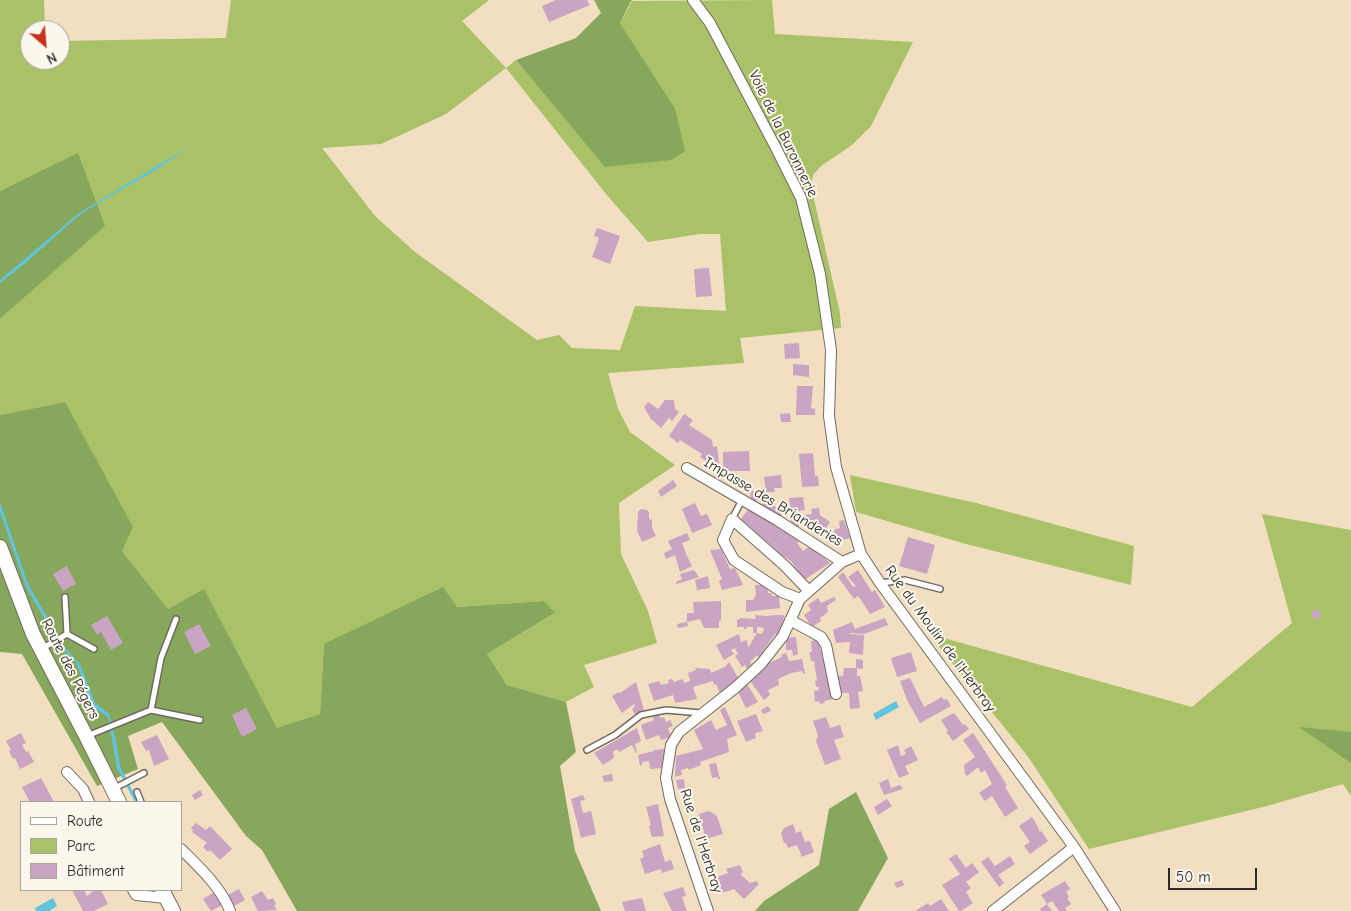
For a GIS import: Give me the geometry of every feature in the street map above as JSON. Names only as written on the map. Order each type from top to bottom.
[{"type":"street","name":"Voie de la Buronnerie","points":[[693,0],[715,31],[801,198],[820,274],[831,350]]},
{"type":"street","name":"Rue du Moulin de l'Herbray","points":[[831,350],[829,416],[832,444],[836,467],[860,554],[1074,847],[1116,911]]},
{"type":"street","name":"Impasse des Brianderies","points":[[688,468],[842,562]]},
{"type":"street","points":[[800,599],[782,592],[734,560],[722,540],[732,519],[785,566],[809,591]]},
{"type":"street","name":"Route des Pégers","points":[[0,548],[40,649],[116,796]]},
{"type":"street","name":"Rue de l'Herbray","points":[[708,911],[670,799],[666,778],[671,745],[679,732],[735,688],[761,664],[783,636],[800,599],[842,562],[860,554]]},
{"type":"street","points":[[790,620],[821,638],[826,645],[836,694]]},
{"type":"street","points":[[67,772],[83,789],[89,801]]},
{"type":"street","points":[[993,911],[1074,847]]},
{"type":"street","points":[[182,850],[210,880],[227,903],[230,911]]},
{"type":"street","points":[[134,891],[136,895],[164,894],[173,911]]},
{"type":"lane","points":[[732,519],[743,500]]},
{"type":"lane","points":[[880,583],[905,580],[940,589]]},
{"type":"lane","points":[[65,597],[67,634]]},
{"type":"lane","points":[[151,710],[161,658],[176,619]]},
{"type":"lane","points":[[40,649],[67,634]]},
{"type":"lane","points":[[67,634],[94,649]]},
{"type":"lane","points":[[86,736],[151,710],[200,720]]},
{"type":"lane","points":[[587,750],[616,734],[641,714],[666,710],[701,714]]},
{"type":"lane","points":[[116,796],[144,773]]},
{"type":"lane","points":[[137,792],[141,801]]},
{"type":"green space","points":[[0,0],[44,0],[45,20],[20,20],[20,70],[70,70],[70,41],[226,38],[231,0],[489,0],[462,21],[506,68],[516,60],[605,166],[675,108],[620,23],[632,1],[772,0],[775,34],[913,42],[871,126],[852,145],[821,166],[813,175],[811,186],[840,313],[841,328],[740,338],[744,363],[608,373],[618,409],[630,432],[675,465],[619,503],[621,554],[648,611],[657,643],[584,665],[594,687],[566,702],[507,685],[487,654],[554,614],[544,601],[456,607],[324,644],[320,714],[277,729],[204,590],[168,609],[122,551],[65,402],[0,415],[0,319],[104,226],[78,154],[0,191]],"holes":[[[506,68],[606,194],[648,242],[700,234],[720,234],[726,311],[635,306],[620,350],[572,348],[559,335],[537,340],[415,252],[376,217],[322,148],[381,144],[446,114]]]},
{"type":"green space","points":[[594,0],[633,0],[620,23],[675,108],[685,151],[671,160],[605,167],[516,60],[576,38],[601,13]]},
{"type":"green space","points":[[78,153],[105,226],[0,319],[0,191]]},
{"type":"green space","points":[[65,402],[133,527],[122,551],[168,609],[204,589],[277,728],[320,714],[324,644],[443,587],[457,607],[544,601],[555,613],[487,654],[507,685],[566,702],[576,752],[560,766],[575,851],[601,911],[297,911],[262,850],[246,836],[162,722],[128,736],[138,769],[97,786],[22,654],[0,652],[0,415]]},
{"type":"green space","points":[[850,475],[976,503],[1134,546],[1131,585],[966,544],[856,512]]},
{"type":"green space","points":[[1262,514],[1351,530],[1351,796],[1343,784],[1267,806],[1089,849],[1029,758],[929,634],[1192,707],[1292,623]]},
{"type":"green space","points":[[1299,727],[1351,732],[1351,763]]},
{"type":"green space","points":[[856,792],[888,858],[858,911],[755,911],[764,901],[819,865],[829,809]]},
{"type":"water","points":[[190,146],[159,168],[77,217],[0,283],[0,280],[79,213]]},
{"type":"water","points":[[0,502],[28,584],[65,648],[80,664],[95,703],[109,714],[120,766],[138,801],[134,801],[117,768],[108,717],[91,703],[76,662],[62,649],[26,587],[0,512]]},
{"type":"water","points":[[896,701],[899,707],[876,720],[873,714]]},
{"type":"water","points":[[53,898],[57,906],[49,911],[36,911],[35,908]]},
{"type":"building","points":[[556,0],[587,0],[590,5],[549,22],[542,6]]},
{"type":"building","points":[[597,228],[620,236],[610,264],[592,257],[599,238],[594,236]]},
{"type":"building","points":[[709,268],[712,296],[696,297],[694,269]]},
{"type":"building","points":[[799,343],[800,358],[785,359],[784,344]]},
{"type":"building","points":[[793,364],[809,365],[809,377],[793,375]]},
{"type":"building","points":[[797,386],[813,386],[811,408],[815,409],[815,415],[796,415]]},
{"type":"building","points":[[665,400],[674,400],[675,409],[679,412],[672,421],[669,418],[661,428],[651,419],[644,407],[648,402],[658,409]]},
{"type":"building","points":[[790,413],[791,422],[781,422],[780,414]]},
{"type":"building","points":[[684,414],[693,420],[689,425],[712,440],[713,447],[717,446],[719,464],[710,464],[700,457],[702,454],[680,440],[678,443],[669,436]]},
{"type":"building","points":[[749,451],[750,471],[723,471],[723,452]]},
{"type":"building","points":[[813,453],[815,476],[818,476],[819,486],[802,487],[799,454]]},
{"type":"building","points":[[781,475],[782,488],[774,488],[775,492],[766,492],[764,477]]},
{"type":"building","points":[[673,480],[677,486],[661,497],[658,491]]},
{"type":"building","points":[[750,491],[761,491],[761,500],[754,501],[751,499]]},
{"type":"building","points":[[803,497],[805,510],[791,512],[789,498]]},
{"type":"building","points":[[769,499],[782,515],[779,519],[760,505]]},
{"type":"building","points":[[695,503],[701,516],[707,514],[712,525],[692,533],[682,509]]},
{"type":"building","points":[[749,508],[801,540],[797,543],[803,551],[810,546],[830,563],[804,580],[791,561],[741,519]]},
{"type":"building","points":[[819,508],[820,515],[830,522],[822,535],[807,525],[804,515],[812,514],[811,509]]},
{"type":"building","points":[[641,509],[649,512],[649,519],[652,520],[652,528],[656,536],[642,542],[637,531],[638,512]]},
{"type":"building","points":[[798,514],[800,524],[797,530],[790,525],[789,515]]},
{"type":"building","points":[[844,520],[850,538],[837,542],[834,530],[840,528],[839,521]]},
{"type":"building","points":[[687,533],[690,540],[682,543],[692,566],[680,572],[675,555],[666,559],[664,553],[672,549],[668,541]]},
{"type":"building","points":[[908,537],[935,545],[927,574],[899,566]]},
{"type":"building","points":[[721,549],[730,569],[735,568],[743,585],[722,590],[719,581],[722,579],[710,550]]},
{"type":"building","points":[[67,566],[76,584],[63,591],[53,574]]},
{"type":"building","points":[[694,570],[699,577],[677,584],[676,582],[682,579],[680,574]]},
{"type":"building","points":[[858,570],[872,592],[875,590],[885,607],[870,614],[858,596],[854,599],[838,577],[843,572],[853,587],[856,586],[848,577]]},
{"type":"building","points":[[708,576],[710,588],[697,590],[695,580]]},
{"type":"building","points":[[767,584],[768,593],[771,593],[772,596],[779,596],[780,608],[746,612],[746,600],[753,600],[756,595],[755,585]]},
{"type":"building","points":[[834,597],[836,600],[827,606],[828,612],[820,618],[821,621],[812,627],[804,615],[811,610],[808,605],[818,598],[821,603]]},
{"type":"building","points":[[721,601],[719,628],[704,628],[700,619],[687,622],[687,613],[694,613],[693,602]]},
{"type":"building","points":[[1312,610],[1321,611],[1320,619],[1312,618]]},
{"type":"building","points":[[755,615],[784,615],[783,629],[779,636],[775,634],[759,657],[757,655],[750,662],[753,667],[748,670],[745,665],[742,667],[735,656],[738,654],[735,648],[731,650],[734,654],[724,660],[716,645],[739,634],[741,642],[747,640],[748,648],[757,633],[753,633],[753,627],[746,627],[747,629],[744,629],[744,627],[737,627],[737,620],[740,618],[756,619]],"holes":[[[757,627],[764,628],[762,634],[757,633]]]},
{"type":"building","points":[[107,616],[123,643],[111,650],[101,632],[97,635],[91,625]]},
{"type":"building","points":[[885,618],[888,625],[864,634],[849,633],[864,635],[863,655],[849,653],[850,642],[836,643],[833,630],[852,622],[855,629]]},
{"type":"building","points":[[687,622],[688,626],[678,628],[677,624]]},
{"type":"building","points":[[199,624],[211,646],[195,654],[184,632]]},
{"type":"building","points":[[796,637],[798,654],[793,656],[792,650],[786,650],[786,638]]},
{"type":"building","points":[[818,640],[823,660],[826,663],[833,699],[820,704],[819,701],[815,702],[814,691],[819,690],[819,687],[816,687],[815,681],[817,680],[814,661],[811,661],[809,652],[812,652],[811,641]]},
{"type":"building","points":[[911,652],[917,671],[897,677],[891,658]]},
{"type":"building","points":[[786,653],[789,661],[802,659],[805,673],[803,674],[802,671],[791,673],[778,679],[779,685],[768,690],[770,695],[764,700],[750,681],[767,664]]},
{"type":"building","points":[[856,659],[863,660],[863,669],[857,668],[857,676],[860,676],[863,691],[858,692],[860,708],[850,709],[849,693],[840,693],[836,676],[843,676],[844,668],[856,668]]},
{"type":"building","points":[[729,662],[739,679],[735,686],[720,693],[713,681],[693,687],[697,699],[675,703],[673,695],[654,701],[648,684],[659,681],[661,685],[669,683],[668,680],[672,679],[674,682],[683,679],[684,683],[690,681],[688,673],[696,670],[695,668],[710,669],[711,673],[725,667]]},
{"type":"building","points":[[910,678],[924,707],[942,697],[944,700],[947,699],[951,706],[920,723],[908,702],[900,681]]},
{"type":"building","points":[[636,682],[644,710],[635,715],[632,709],[635,706],[634,704],[622,713],[612,696]]},
{"type":"building","points":[[747,684],[758,702],[746,708],[738,692]]},
{"type":"building","points":[[768,706],[771,711],[763,714],[761,710]]},
{"type":"building","points":[[725,707],[737,735],[727,739],[729,752],[700,762],[701,765],[689,770],[688,768],[681,770],[682,775],[675,777],[676,756],[703,749],[694,730],[711,720],[716,730],[727,725],[720,710]]},
{"type":"building","points":[[246,708],[257,729],[242,737],[232,715]]},
{"type":"building","points":[[954,713],[963,725],[965,724],[969,729],[953,741],[946,732],[948,731],[941,720]]},
{"type":"building","points":[[756,714],[763,731],[755,733],[756,738],[746,742],[737,721]]},
{"type":"building","points":[[659,715],[660,718],[664,717],[666,722],[670,720],[673,726],[668,728],[671,737],[661,740],[659,735],[646,740],[641,725],[654,720],[653,717]]},
{"type":"building","points":[[826,717],[830,728],[840,725],[844,737],[834,740],[841,759],[825,765],[816,741],[818,736],[813,721]]},
{"type":"building","points":[[637,728],[641,741],[635,744],[637,753],[632,745],[619,752],[617,749],[613,752],[614,758],[603,765],[594,753]]},
{"type":"building","points":[[21,733],[26,743],[22,745],[34,762],[20,769],[9,751],[11,750],[6,741]]},
{"type":"building","points":[[973,733],[1007,785],[1005,787],[1018,808],[1005,817],[992,796],[985,801],[979,793],[992,784],[985,770],[981,773],[978,767],[967,776],[965,774],[964,765],[975,757],[963,740]]},
{"type":"building","points":[[157,735],[169,759],[154,766],[149,750],[146,751],[141,742]]},
{"type":"building","points":[[898,745],[901,756],[906,754],[904,750],[911,746],[918,760],[905,766],[909,774],[899,778],[887,750]]},
{"type":"building","points":[[664,749],[666,759],[662,768],[650,769],[649,761],[642,762],[640,766],[638,755]]},
{"type":"building","points":[[716,763],[720,779],[717,777],[712,778],[709,764]]},
{"type":"building","points":[[612,774],[613,781],[604,782],[602,776]]},
{"type":"building","points":[[41,778],[53,801],[29,801],[22,787]]},
{"type":"building","points":[[684,779],[685,788],[678,789],[676,780]]},
{"type":"building","points":[[888,779],[891,788],[900,785],[903,789],[884,795],[879,783]]},
{"type":"building","points":[[200,790],[203,795],[195,800],[192,795]]},
{"type":"building","points":[[583,795],[585,800],[580,801],[583,813],[591,811],[596,834],[581,838],[571,799]]},
{"type":"building","points":[[887,799],[892,806],[878,815],[874,807]]},
{"type":"building","points":[[658,804],[664,836],[652,837],[646,807]]},
{"type":"building","points":[[709,811],[717,816],[723,834],[706,839],[699,814]]},
{"type":"building","points":[[1032,817],[1038,830],[1042,832],[1048,841],[1030,854],[1024,846],[1030,842],[1019,826]]},
{"type":"building","points":[[196,823],[206,830],[210,826],[232,849],[220,860],[210,850],[208,852],[203,847],[207,843],[192,832],[191,828]]},
{"type":"building","points":[[793,824],[796,833],[801,831],[805,842],[810,841],[814,852],[802,857],[797,845],[788,848],[786,843],[784,843],[781,833],[784,828]]},
{"type":"building","points":[[660,844],[665,862],[671,860],[674,869],[662,873],[661,869],[645,874],[640,859],[644,857],[642,851]]},
{"type":"building","points":[[956,854],[966,868],[972,863],[979,872],[966,882],[971,888],[966,892],[973,903],[961,911],[959,911],[942,885],[960,874],[949,859]]},
{"type":"building","points":[[1010,856],[1015,864],[998,875],[1004,883],[999,887],[981,862],[988,857],[995,866]]},
{"type":"building","points":[[740,865],[743,872],[740,874],[750,883],[756,881],[759,884],[744,899],[734,889],[722,893],[717,877],[728,873],[726,869]]},
{"type":"building","points":[[902,880],[904,885],[897,888],[894,883]]},
{"type":"building","points":[[1065,881],[1070,889],[1066,892],[1071,904],[1065,908],[1067,911],[1059,911],[1052,901],[1047,904],[1041,895]]},
{"type":"building","points":[[683,887],[686,896],[682,897],[687,911],[672,911],[663,893]]},
{"type":"building","points":[[239,889],[245,900],[232,907],[226,896]]},
{"type":"building","points":[[73,891],[84,891],[87,896],[93,891],[102,891],[108,904],[94,911],[83,911]]},
{"type":"building","points":[[216,891],[224,904],[211,911],[203,899]]},
{"type":"building","points":[[262,891],[268,900],[273,898],[276,904],[274,906],[277,910],[258,911],[251,897]]},
{"type":"building","points":[[642,898],[646,911],[625,911],[622,902]]},
{"type":"building","points":[[941,899],[949,911],[915,911],[928,903],[930,906]]},
{"type":"building","points":[[1047,904],[1052,911],[1041,911],[1040,909]]}]
